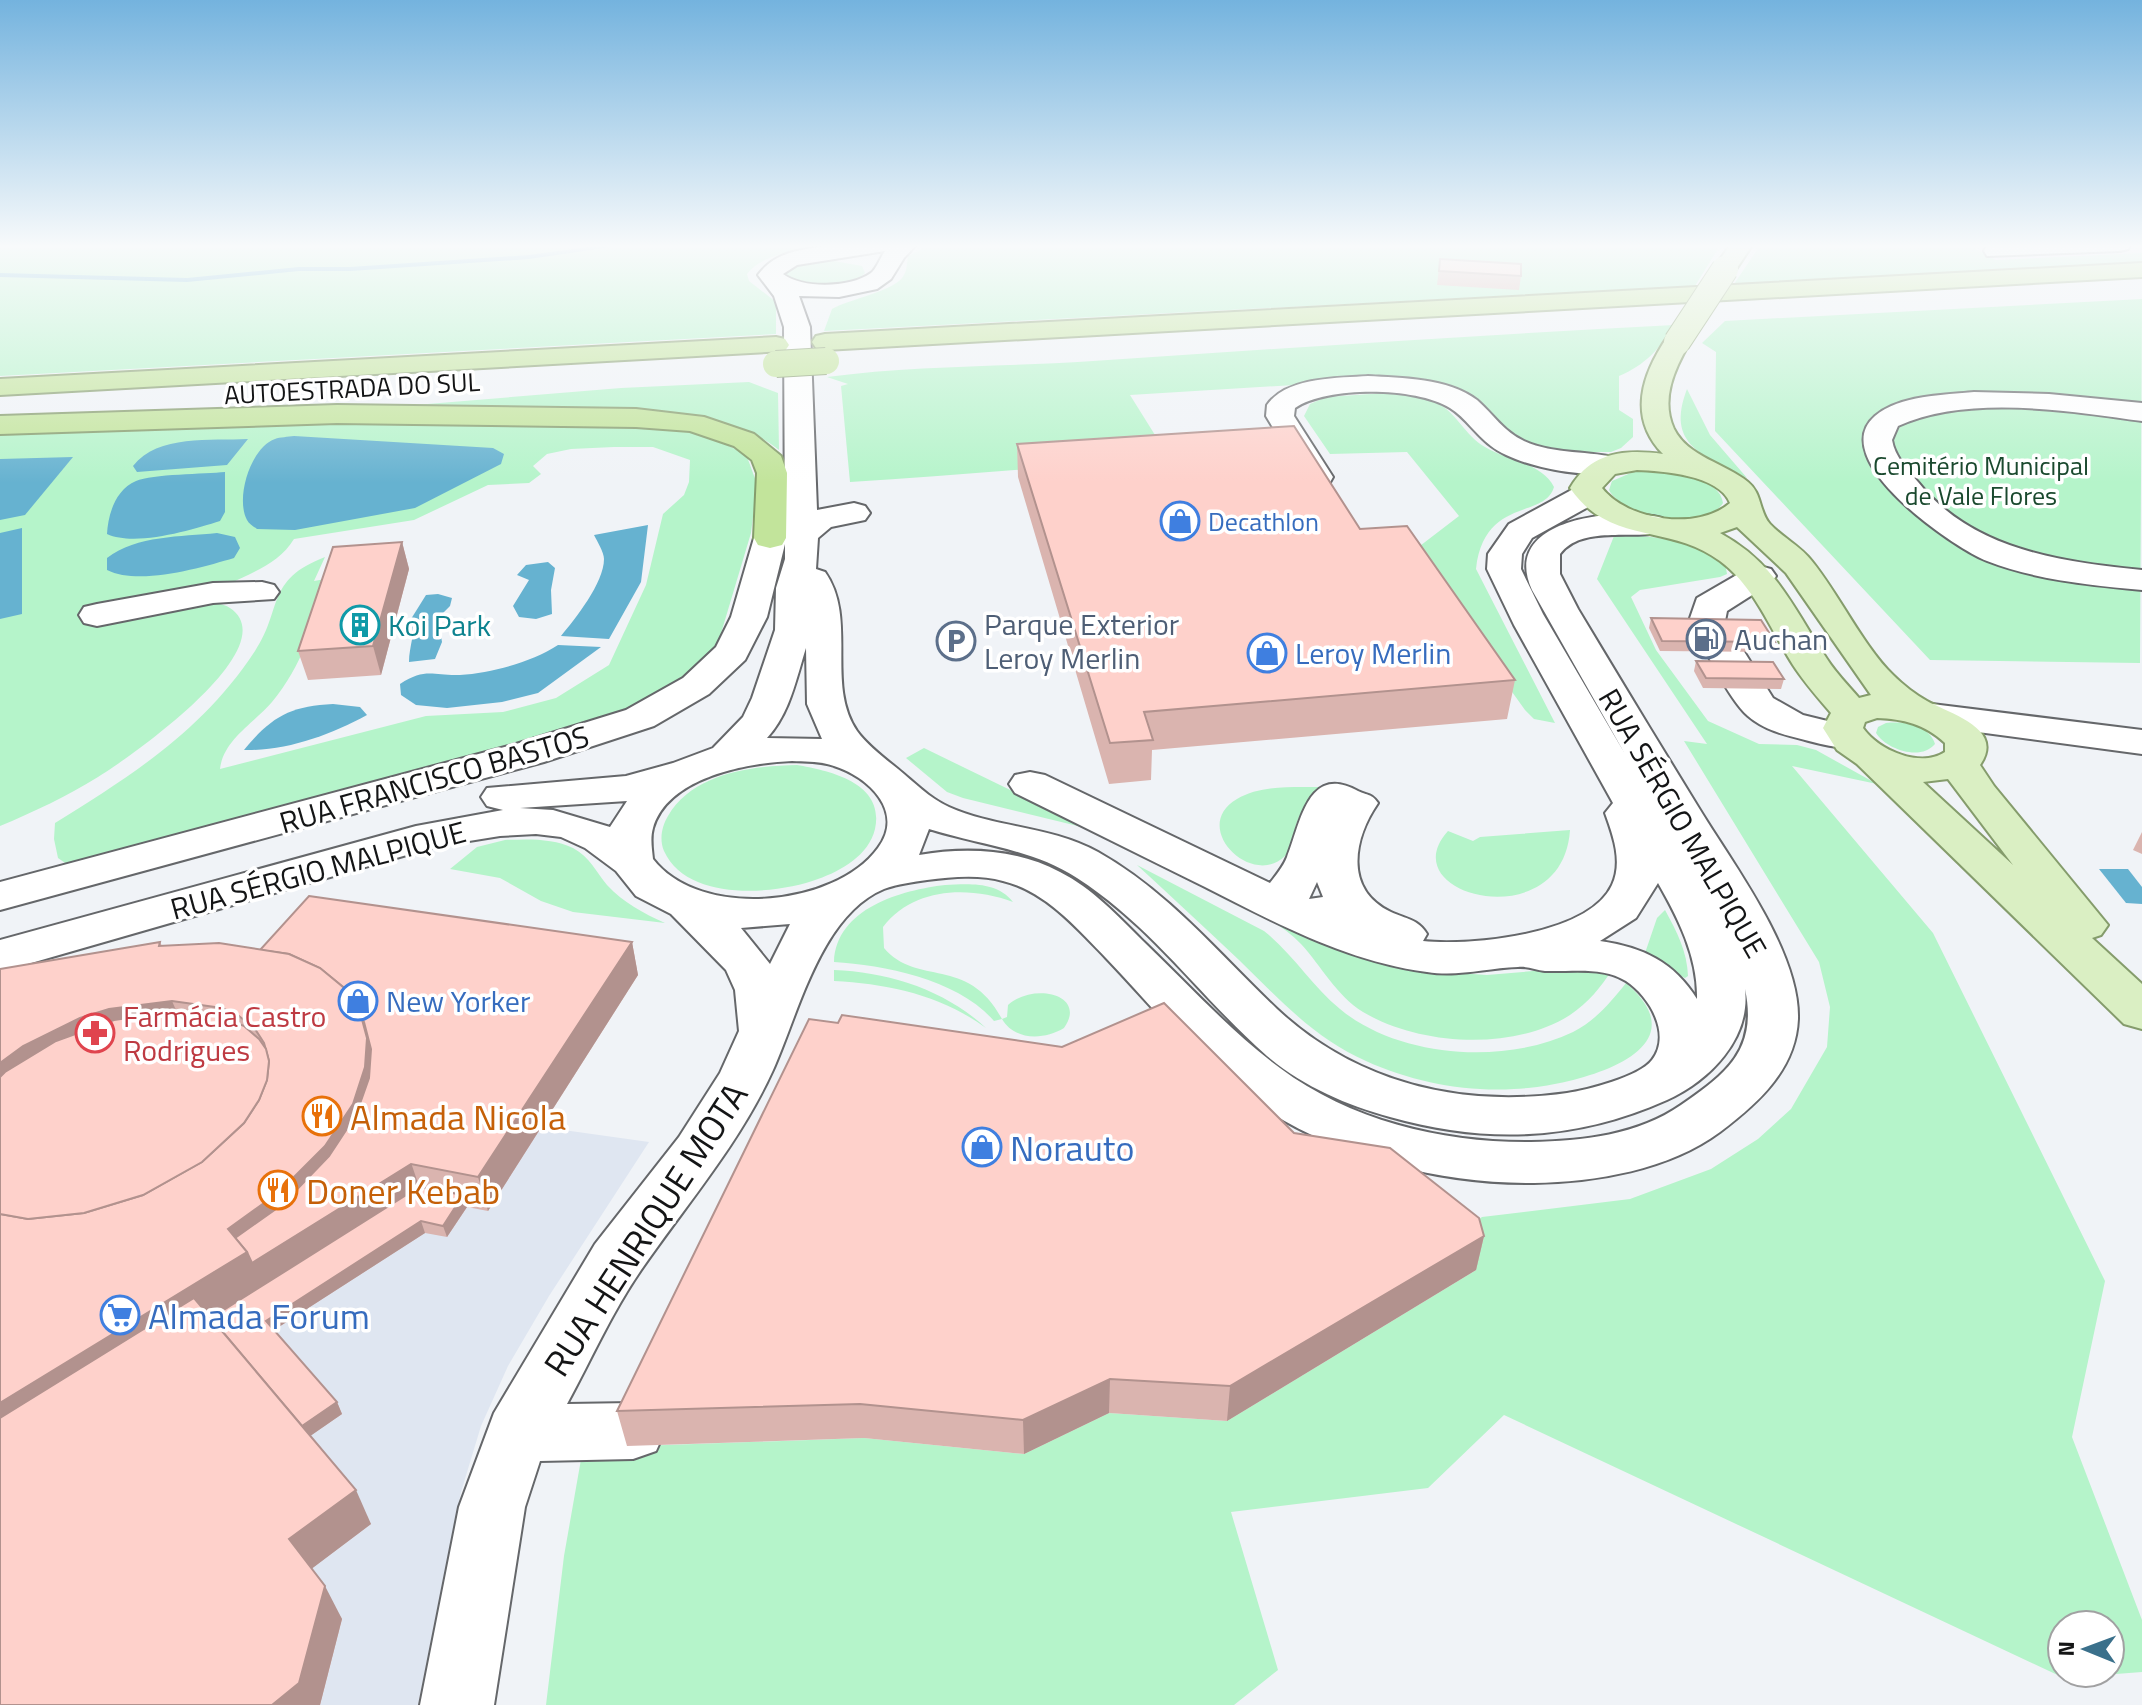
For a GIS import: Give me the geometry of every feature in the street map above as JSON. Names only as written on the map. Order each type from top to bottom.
[{"type":"highway","name":"AUTOESTRADA DO SUL","points":[[826,352],[1282,324]]},
{"type":"highway","name":"AUTOESTRADA DO SUL","points":[[0,387],[783,345],[826,352],[1402,324]]},
{"type":"highway","name":"AUTOESTRADA DO SUL","points":[[5,418],[737,367],[783,345]]},
{"type":"highway","points":[[628,380],[737,367]]},
{"type":"highway","points":[[5,418],[510,390]]},
{"type":"highway","points":[[5,418],[312,414],[620,418],[694,423],[744,440],[766,456],[791,544]]},
{"type":"main road","points":[[1689,324],[1655,383],[1657,425],[1648,445],[1602,477],[1598,505],[1615,514],[1722,545],[1742,559],[1759,576],[1856,735],[2142,1012]]},
{"type":"main road","points":[[1657,425],[1674,448],[1738,489],[1745,498],[1752,525],[1798,566],[1879,683],[1923,713],[1946,723],[1965,740],[1963,760],[1978,793],[2142,998]]},
{"type":"main road","points":[[1602,477],[1661,462],[1711,474]]},
{"type":"main road","points":[[1660,526],[1698,527],[1728,522],[1740,515],[1746,506]]},
{"type":"main road","points":[[1856,735],[1877,706],[1923,713]]},
{"type":"main road","points":[[1856,735],[1920,769],[1947,768],[1963,760]]},
{"type":"street","points":[[728,756],[760,722],[793,630],[791,544],[800,483],[783,345],[784,324]]},
{"type":"street","points":[[783,345],[799,324]]},
{"type":"street","points":[[1337,507],[1280,416],[1281,405],[1300,393],[1326,388],[1390,385],[1436,391],[1461,403],[1501,442],[1531,455],[1602,477]]},
{"type":"street","points":[[2142,412],[2036,401],[1944,405],[1912,411],[1888,420],[1878,432],[1877,448],[1888,465],[1930,511],[1950,529],[1981,548],[2044,568],[2142,580]]},
{"type":"street","name":"RUA SÉRGIO MALPIQUE","points":[[890,781],[921,810],[938,818],[1043,844],[1094,868],[1144,905],[1261,1024],[1286,1044],[1311,1063],[1382,1097],[1427,1109],[1474,1116],[1518,1117],[1605,1104],[1638,1093],[1670,1076],[1700,1051],[1718,1028],[1723,1006],[1721,977],[1709,940],[1675,872],[1594,739],[1515,594],[1503,559],[1517,535],[1602,477]]},
{"type":"street","points":[[791,544],[821,519],[853,505],[820,496],[800,483]]},
{"type":"street","name":"RUA SÉRGIO MALPIQUE","points":[[858,886],[914,868],[964,863],[1007,868],[1040,879],[1080,906],[1215,1040],[1266,1084],[1316,1115],[1361,1135],[1408,1149],[1472,1159],[1563,1162],[1642,1146],[1695,1125],[1721,1107],[1756,1069],[1775,1024],[1772,987],[1751,933],[1560,609],[1542,570],[1542,561],[1550,545],[1571,532],[1599,526],[1660,526]]},
{"type":"street","points":[[791,544],[823,595],[825,700],[835,731],[844,744],[890,781],[909,811],[907,834],[894,858],[858,886],[809,906],[766,913],[725,912],[687,904],[651,886],[631,861],[630,829],[649,797],[686,772],[728,756],[769,749],[811,749],[849,757],[890,781]]},
{"type":"street","name":"RUA FRANCISCO BASTOS","points":[[0,896],[516,757],[640,718],[696,686],[732,652],[791,544]]},
{"type":"street","points":[[1759,576],[1710,606],[1707,621],[1758,705],[1768,714],[1799,727],[1856,735]]},
{"type":"street","points":[[97,615],[213,593],[262,592]]},
{"type":"street","points":[[1923,713],[2140,742]]},
{"type":"street","points":[[1296,893],[1348,938],[1392,951],[1461,959],[1512,954],[1540,947],[1603,921],[1622,906],[1632,892],[1639,862],[1634,834],[1594,739]]},
{"type":"street","points":[[1963,760],[2002,746],[2092,747],[2140,742]]},
{"type":"street","name":"RUA SÉRGIO MALPIQUE","points":[[0,925],[413,812],[493,798],[627,788],[686,772]]},
{"type":"street","points":[[1030,784],[1204,869],[1296,893],[1332,914],[1347,899]]},
{"type":"street","points":[[1296,893],[1318,822],[1348,798],[1334,849],[1338,883],[1347,899],[1371,921],[1391,930],[1457,948],[1622,960],[1661,983],[1672,998],[1681,1022],[1682,1047],[1670,1076]]},
{"type":"street","name":"RUA SÉRGIO MALPIQUE","points":[[0,956],[419,838],[480,826],[525,822],[569,826],[604,841],[631,861]]},
{"type":"street","name":"RUA HENRIQUE MOTA","points":[[457,1705],[492,1507],[517,1433],[616,1260],[713,1127],[744,1077],[809,930],[858,886]]},
{"type":"street","name":"RUA HENRIQUE MOTA","points":[[687,904],[742,956],[757,979],[765,1008],[764,1031]]},
{"type":"street","points":[[1361,1135],[1417,1173],[1435,1208],[1460,1178],[1520,1162]]},
{"type":"street","points":[[517,1433],[633,1431]]},
{"type":"shaded area","points":[[542,1127],[649,1142],[549,1296],[508,1366],[481,1426],[461,1492],[418,1705],[320,1705],[342,1619],[306,1573],[211,1332]]},
{"type":"green space","points":[[0,324],[776,324],[776,334],[0,376]]},
{"type":"green space","points":[[827,324],[968,324],[824,331]]},
{"type":"green space","name":"Cemitério Municipal de Vale Flores","points":[[1722,324],[2142,324],[2140,663],[1930,660],[1715,431],[1716,352],[1702,343]]},
{"type":"green space","points":[[1674,325],[1651,355],[1619,376],[1619,410],[1633,419],[1633,437],[1611,452],[1563,452],[1517,441],[1483,407],[1375,380],[1130,395],[1170,459],[850,482],[841,386],[848,384],[827,377],[894,370],[1093,361]]},
{"type":"green space","points":[[749,382],[778,393],[779,450],[740,428],[698,418],[403,406],[621,388]]},
{"type":"green space","points":[[1687,389],[1710,435],[1747,478],[1703,455],[1685,436],[1681,408]]},
{"type":"green space","points":[[1386,393],[1417,396],[1442,406],[1478,442],[1541,472],[1554,487],[1548,497],[1502,520],[1490,530],[1481,546],[1476,569],[1555,723],[1534,719],[1525,710],[1412,552],[1459,516],[1407,452],[1330,454],[1304,416],[1310,404],[1326,397]]},
{"type":"green space","points":[[327,419],[662,426],[701,433],[746,454],[757,484],[751,533],[716,650],[694,673],[621,715],[513,749],[68,865],[58,858],[55,823],[139,768],[190,727],[235,679],[255,651],[284,586],[293,575],[325,557],[314,581],[331,578],[300,659],[272,702],[227,749],[220,769],[426,716],[503,712],[556,698],[609,665],[646,585],[663,514],[684,495],[689,482],[690,460],[653,447],[571,449],[547,454],[533,466],[541,474],[529,483],[488,485],[414,520],[294,539],[286,550],[264,567],[201,600],[230,608],[242,626],[238,648],[222,674],[169,725],[115,766],[62,797],[0,826],[0,434]]},
{"type":"green space","points":[[1657,471],[1699,479],[1719,493],[1723,503],[1714,512],[1700,517],[1665,518],[1647,514],[1617,500],[1609,490],[1612,481],[1633,472]]},
{"type":"green space","points":[[1614,536],[1672,540],[1699,549],[1725,563],[1727,574],[1720,577],[1640,590],[1631,597],[1656,650],[1708,721],[1759,744],[1797,745],[1816,750],[1877,784],[1792,766],[1933,933],[2105,1281],[2072,1437],[2142,1620],[2142,1672],[2126,1673],[2126,1609],[2046,1609],[2046,1670],[1504,1415],[1428,1488],[1231,1512],[1278,1670],[1234,1705],[546,1705],[564,1556],[583,1448],[864,1438],[1024,1454],[1109,1413],[1227,1421],[1476,1270],[1463,1231],[1482,1217],[1630,1199],[1711,1169],[1758,1139],[1791,1109],[1827,1047],[1830,1007],[1819,962],[1684,741],[1707,744],[1597,579]]},
{"type":"green space","points":[[1886,723],[1922,728],[1935,744],[1921,752],[1896,748],[1876,733],[1878,727]]},
{"type":"green space","points":[[924,748],[1090,829],[947,792],[906,758]]},
{"type":"green space","points":[[797,765],[825,771],[852,782],[872,800],[876,813],[875,829],[867,847],[853,861],[818,879],[779,889],[756,891],[711,886],[675,868],[664,851],[661,837],[668,816],[692,790],[708,781],[743,770]]},
{"type":"green space","points":[[1321,787],[1301,812],[1288,853],[1271,864],[1257,865],[1243,860],[1222,838],[1220,824],[1224,811],[1246,794],[1267,789]]},
{"type":"green space","points":[[1570,830],[1560,864],[1540,885],[1513,895],[1484,896],[1459,888],[1441,874],[1436,854],[1448,831],[1473,841],[1480,837]]},
{"type":"green space","points":[[505,840],[548,841],[573,848],[588,860],[620,897],[665,923],[573,912],[541,901],[500,878],[450,869],[477,847]]},
{"type":"green space","points":[[1137,865],[1264,931],[1340,1009],[1392,1038],[1422,1047],[1485,1052],[1546,1042],[1573,1032],[1588,1022],[1626,983],[1647,1008],[1651,1030],[1641,1048],[1621,1062],[1565,1082],[1514,1089],[1477,1089],[1402,1075],[1348,1052],[1314,1029]]},
{"type":"green space","points":[[945,885],[991,887],[1013,902],[961,892],[926,897],[910,904],[883,927],[884,948],[897,960],[912,967],[974,986],[989,999],[1002,1019],[994,1021],[961,995],[920,977],[834,962],[838,943],[846,928],[859,915],[892,897]]},
{"type":"green space","points":[[1246,905],[1428,971],[1487,975],[1545,970],[1612,970],[1583,1005],[1547,1027],[1495,1039],[1439,1037],[1412,1032],[1363,1012],[1337,989],[1295,938]]},
{"type":"green space","points":[[1665,910],[1683,950],[1688,976],[1685,978],[1644,956],[1657,918]]},
{"type":"green space","points":[[834,970],[895,979],[934,993],[986,1028],[951,1007],[914,993],[834,981]]},
{"type":"green space","points":[[1043,993],[1063,1000],[1069,1007],[1070,1016],[1064,1028],[1039,1036],[1022,1035],[1002,1019],[1007,1017],[1008,1005],[1019,998]]},
{"type":"water","points":[[294,436],[493,448],[504,454],[501,464],[415,508],[295,530],[257,529],[248,521],[243,499],[252,462],[266,444],[277,438]]},
{"type":"water","points":[[248,439],[227,465],[137,472],[133,466],[156,449],[171,444]]},
{"type":"water","points":[[73,457],[25,515],[0,520],[0,459]]},
{"type":"water","points":[[225,472],[225,512],[220,521],[148,538],[119,538],[107,534],[114,504],[123,490],[136,481]]},
{"type":"water","points":[[648,525],[641,582],[609,639],[561,636],[588,600],[603,569],[604,556],[594,535]]},
{"type":"water","points":[[22,528],[22,614],[0,619],[0,533]]},
{"type":"water","points":[[217,533],[235,537],[240,548],[234,558],[152,576],[107,570],[107,558],[132,545],[160,538]]},
{"type":"water","points":[[548,562],[555,568],[551,590],[552,614],[536,619],[519,617],[513,606],[529,580],[517,575],[526,565]]},
{"type":"water","points":[[426,595],[452,598],[450,606],[438,618],[442,642],[435,659],[409,662],[413,635],[411,619]]},
{"type":"water","points":[[558,645],[601,647],[538,693],[502,702],[447,708],[416,705],[401,695],[400,684],[417,676],[485,672],[536,657]]},
{"type":"water","points":[[333,704],[360,707],[367,715],[308,740],[276,748],[244,750],[263,729],[282,715],[305,707]]},
{"type":"water","points":[[2099,869],[2128,869],[2142,887],[2142,904],[2126,903]]},
{"type":"building","name":"Leroy Merlin","points":[[1294,426],[1360,529],[1407,526],[1515,680],[1144,712],[1153,740],[1110,743],[1017,444]]},
{"type":"building","points":[[402,542],[373,646],[298,651],[333,547]]},
{"type":"building","points":[[1651,618],[1761,620],[1775,642],[1662,641]]},
{"type":"building","points":[[1696,661],[1773,662],[1784,679],[1706,678]]},
{"type":"building","points":[[309,896],[632,942],[478,1177],[411,1164],[252,1263],[235,1238],[283,1204],[329,1156],[356,1115],[369,1078],[371,1049],[364,1022],[343,987],[320,968],[289,954],[260,950]]},
{"type":"building","points":[[160,942],[159,946],[219,943],[289,954],[320,968],[343,987],[360,1012],[367,1038],[365,1067],[353,1104],[325,1146],[278,1193],[228,1229],[247,1252],[0,1403],[0,1214],[28,1219],[84,1213],[143,1195],[202,1162],[244,1123],[267,1080],[269,1061],[264,1043],[255,1029],[222,1008],[172,1001],[109,1009],[80,1018],[23,1046],[0,1063],[0,969]]},
{"type":"building","points":[[1164,1003],[1294,1133],[1390,1148],[1479,1218],[1484,1236],[1230,1386],[1110,1379],[1023,1420],[860,1404],[617,1411],[809,1019],[838,1023],[842,1015],[1062,1047]]},
{"type":"building","points":[[176,1011],[226,1018],[244,1026],[266,1049],[269,1061],[267,1080],[244,1123],[202,1162],[143,1195],[84,1213],[28,1219],[0,1214],[0,1077],[56,1041],[114,1020]]},
{"type":"building","points":[[419,1187],[463,1195],[443,1226],[421,1221],[266,1321],[337,1402],[302,1426],[211,1318]]},
{"type":"building","points":[[194,1298],[356,1490],[289,1539],[325,1586],[299,1683],[272,1705],[0,1705],[0,1418]]},
{"type":"place","name":"Decathlon","points":[[1180,521]]},
{"type":"place","name":"Koi Park","points":[[360,625]]},
{"type":"place","name":"Auchan","points":[[1706,639]]},
{"type":"place","name":"Parque Exterior Leroy Merlin","points":[[956,641]]},
{"type":"place","name":"Leroy Merlin","points":[[1267,653]]},
{"type":"place","name":"New Yorker","points":[[358,1001]]},
{"type":"place","name":"Farmácia Castro Rodrigues","points":[[95,1033]]},
{"type":"place","name":"Almada Nicola","points":[[322,1116]]},
{"type":"place","name":"Norauto","points":[[982,1147]]},
{"type":"place","name":"Doner Kebab","points":[[278,1190]]},
{"type":"place","name":"Almada Forum","points":[[120,1315]]}]
